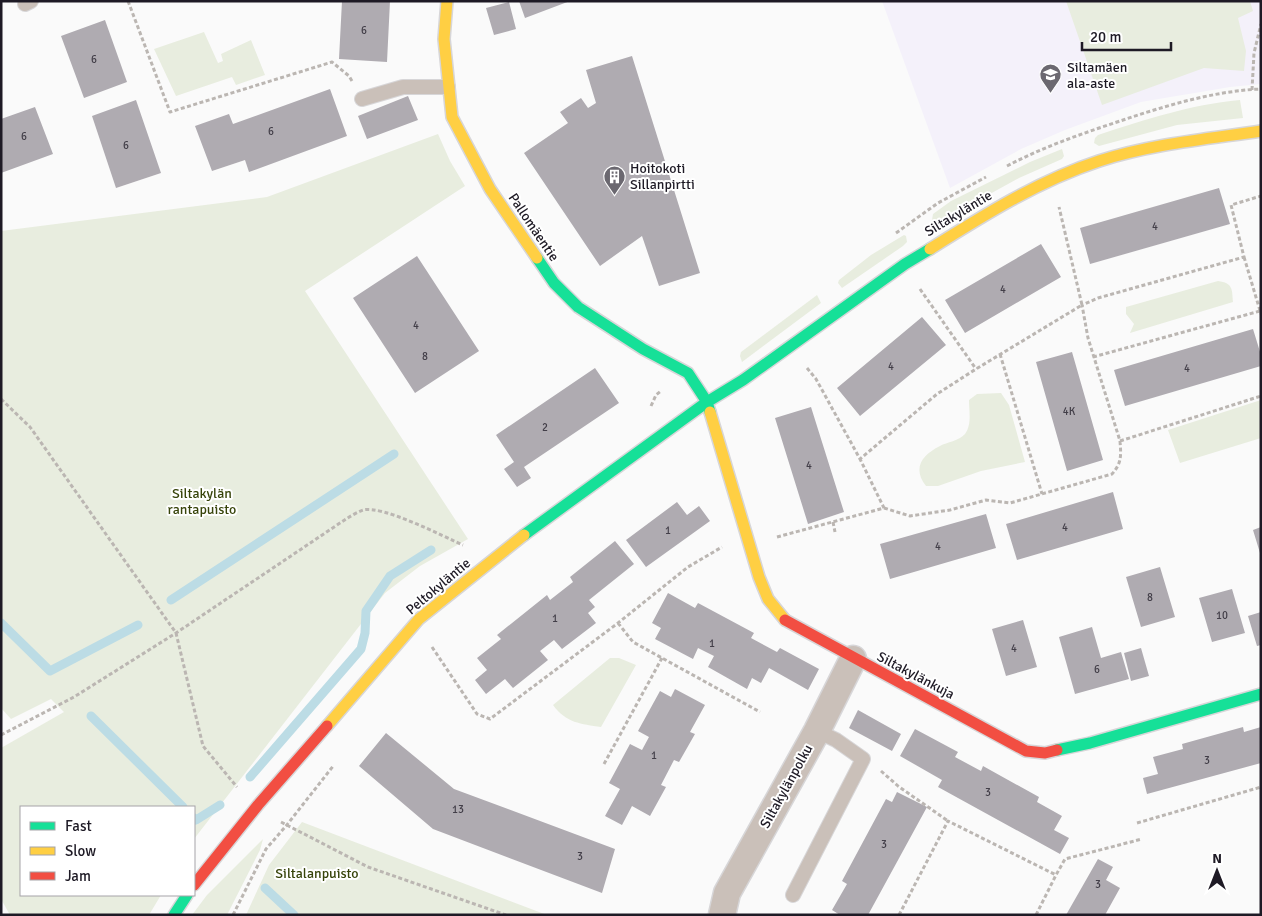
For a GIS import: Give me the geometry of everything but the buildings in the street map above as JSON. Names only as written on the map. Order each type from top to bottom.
[{"type":"street","name":"Pallomäentie","points":[[447,1],[444,39],[452,116],[490,189],[554,283],[578,307],[643,349],[688,373],[707,402]]},
{"type":"street","name":"Siltakyläntie","points":[[707,402],[743,380],[905,264],[1017,196],[1082,168],[1148,148],[1261,131]]},
{"type":"street","name":"Siltakylänkuja","points":[[707,402],[758,577],[768,599],[786,622],[1026,751],[1045,754],[1261,694]]},
{"type":"street","name":"Peltokyläntie","points":[[195,884],[258,805],[420,619],[514,543],[707,402]]},
{"type":"street","name":"Siltakylänpolku","points":[[722,915],[726,893],[817,731],[854,659]]},
{"type":"street","points":[[174,915],[186,896]]},
{"type":"lane","points":[[362,99],[403,87],[448,87]]},
{"type":"lane","points":[[793,895],[863,759],[836,740],[817,731]]},
{"type":"lane","points":[[1090,743],[1095,757]]},
{"type":"path","points":[[128,1],[170,112],[332,62],[349,76],[362,99]]},
{"type":"path","points":[[1252,90],[1254,53],[1261,24]]},
{"type":"path","points":[[1093,357],[1260,312],[1231,205],[1261,196]]},
{"type":"path","points":[[776,538],[884,508],[910,516],[950,510],[986,500],[1010,503],[1112,474],[1119,465],[1121,457],[1120,441],[1088,338],[1057,199]]},
{"type":"path","points":[[860,459],[937,394],[1082,305],[1098,298],[1244,257]]},
{"type":"path","points":[[915,282],[976,369]]},
{"type":"path","points":[[1000,354],[1042,494]]},
{"type":"path","points":[[804,363],[816,378],[884,508]]},
{"type":"path","points":[[1120,441],[1261,396]]},
{"type":"path","points":[[1,399],[30,427],[176,633],[204,746],[233,784],[286,826],[368,867],[506,915]]},
{"type":"path","points":[[1,735],[74,697],[176,633],[346,519],[364,510],[378,510],[391,514],[468,547]]},
{"type":"path","points":[[832,522],[835,532]]},
{"type":"path","points":[[429,642],[477,714],[490,719],[618,623],[688,567],[710,553],[747,535]]},
{"type":"path","points":[[618,623],[633,642],[760,712]]},
{"type":"path","points":[[604,764],[662,658]]},
{"type":"path","points":[[863,759],[948,821],[1056,875]]},
{"type":"path","points":[[233,915],[266,849],[335,763]]},
{"type":"path","points":[[1137,823],[1261,787]]},
{"type":"path","points":[[899,915],[948,821]]},
{"type":"path","points":[[1036,915],[1065,860],[1142,839]]},
{"type":"shaded area","name":"Siltamäen ala-aste","points":[[882,1],[1261,1],[1261,84],[1230,87],[1141,102],[1065,130],[1021,149],[950,188]]},
{"type":"green space","points":[[1066,1],[1250,1],[1253,11],[1238,18],[1246,51],[1244,71],[1204,68],[1102,105]]},
{"type":"green space","points":[[204,32],[218,63],[223,61],[221,54],[251,40],[265,75],[236,85],[232,77],[176,96],[154,49]]},
{"type":"green space","points":[[1240,100],[1243,118],[1177,125],[1099,146],[1094,143],[1098,135],[1151,118],[1203,105]]},
{"type":"green space","name":"Siltakylän rantapuisto","points":[[438,134],[450,161],[465,186],[305,291],[468,539],[420,566],[385,593],[195,838],[195,806],[20,806],[20,896],[160,896],[149,915],[10,915],[1,899],[1,748],[64,712],[51,699],[11,719],[1,708],[1,231],[267,197]]},
{"type":"green space","points":[[1062,149],[1064,156],[1062,159],[1019,178],[939,222],[932,220],[933,214],[951,201],[1030,162]]},
{"type":"green space","points":[[904,235],[907,242],[903,246],[842,288],[838,283],[839,280],[871,255]]},
{"type":"green space","points":[[1218,281],[1227,283],[1231,287],[1233,302],[1130,333],[1134,324],[1126,314],[1126,307]]},
{"type":"green space","points":[[817,295],[821,303],[742,362],[741,352]]},
{"type":"green space","points":[[1001,393],[1009,405],[1025,462],[981,471],[938,486],[926,486],[920,473],[921,463],[934,450],[965,434],[969,422],[969,400],[977,394]]},
{"type":"green space","points":[[1261,400],[1261,438],[1180,463],[1168,430]]},
{"type":"green space","points":[[610,658],[619,658],[636,665],[601,727],[574,722],[563,716],[553,705]]},
{"type":"green space","name":"Siltalanpuisto","points":[[302,822],[547,915],[246,915],[269,865]]},
{"type":"green space","points":[[263,839],[260,850],[227,915],[192,915],[207,895]]},
{"type":"waterway","points":[[171,600],[394,454]]},
{"type":"waterway","points":[[250,777],[361,649],[365,633],[366,611],[390,576],[431,550]]},
{"type":"waterway","points":[[1,623],[50,671],[138,625]]},
{"type":"waterway","points":[[91,716],[182,806]]},
{"type":"waterway","points":[[195,819],[220,805]]},
{"type":"waterway","points":[[265,888],[294,915]]},
{"type":"traffic: fast","points":[[524,535],[707,402],[743,380],[905,264],[930,249]]},
{"type":"traffic: fast","points":[[537,258],[554,283],[578,307],[643,349],[688,373],[707,402],[710,412]]},
{"type":"traffic: fast","points":[[1057,750],[1090,743],[1261,694]]},
{"type":"traffic: fast","points":[[174,915],[186,896]]},
{"type":"traffic: slow","points":[[447,1],[444,39],[452,117],[490,189],[537,258]]},
{"type":"traffic: slow","points":[[930,249],[991,211],[1054,178],[1076,169],[1139,150],[1261,131]]},
{"type":"traffic: slow","points":[[710,412],[759,577],[768,599],[785,620]]},
{"type":"traffic: slow","points":[[327,726],[419,619],[524,535]]},
{"type":"traffic: jam","points":[[785,620],[1026,751],[1045,753],[1057,750]]},
{"type":"traffic: jam","points":[[195,884],[258,805],[327,726]]},
{"type":"place","name":"Siltamäen ala-aste","points":[[1051,94]]},
{"type":"place","name":"Hoitokoti Sillanpirtti","points":[[614,195]]}]
